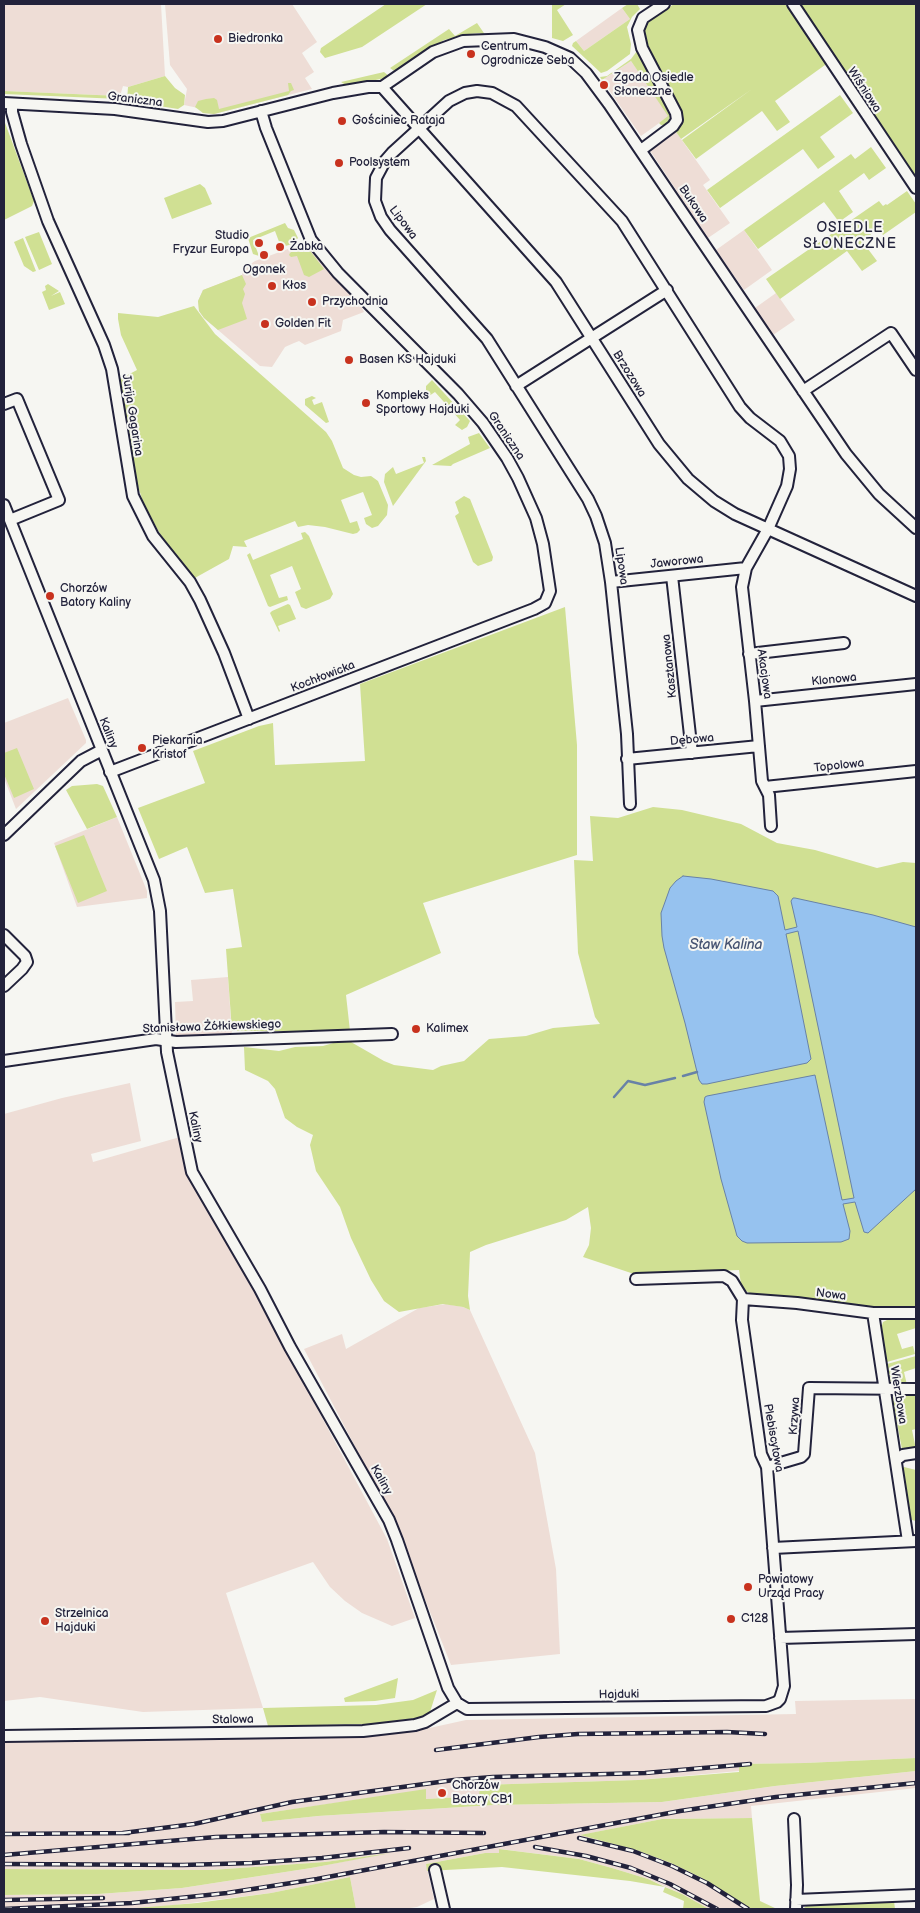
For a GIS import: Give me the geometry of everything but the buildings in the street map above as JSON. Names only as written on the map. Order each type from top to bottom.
[{"type":"street","points":[[641,150],[673,126],[676,120],[676,113],[642,48],[638,30],[643,18],[664,4]]},
{"type":"street","name":"Wiśniowa","points":[[793,4],[916,188]]},
{"type":"street","name":"Bukowa","points":[[382,87],[428,56],[452,44],[471,40],[514,39],[530,42],[564,54],[579,66],[641,150],[846,454],[887,502],[916,528]]},
{"type":"street","name":"Graniczna","points":[[8,103],[115,109],[208,122],[223,121],[333,93],[368,87],[382,87]]},
{"type":"street","name":"Brzozowa","points":[[382,87],[556,282],[658,444],[681,472],[700,491],[725,508],[768,529],[916,596]]},
{"type":"street","name":"Lipowa","points":[[630,804],[628,734],[612,582],[605,543],[593,509],[487,339],[390,230],[378,209],[374,194],[376,178],[392,153],[449,101],[465,93],[477,91],[492,93],[511,102],[622,221],[740,407],[750,418],[780,441],[787,451],[790,462],[789,477],[768,529]]},
{"type":"street","name":"Jurija Gagarina","points":[[8,103],[48,221],[104,345],[112,369],[133,496],[153,536],[190,582],[200,600],[224,653],[249,719]]},
{"type":"street","name":"Graniczna","points":[[261,111],[311,240],[356,292],[458,394],[483,423],[511,464],[536,518],[543,544],[550,591],[544,603]]},
{"type":"street","points":[[516,386],[667,290]]},
{"type":"street","points":[[803,391],[891,333],[916,370]]},
{"type":"street","points":[[4,404],[17,399],[59,500],[10,520]]},
{"type":"street","name":"Kaliny","points":[[4,504],[154,880],[160,911],[166,1041],[192,1172],[260,1289],[290,1347],[389,1520],[448,1688],[457,1704]]},
{"type":"street","name":"Akacjowa","points":[[768,529],[746,568],[742,587],[762,781],[769,795],[771,826]]},
{"type":"street","name":"Jaworowa","points":[[612,582],[746,568]]},
{"type":"street","name":"Kasztanowa","points":[[672,576],[692,753]]},
{"type":"street","name":"Kochłowicka","points":[[110,772],[534,609],[544,603]]},
{"type":"street","points":[[749,654],[844,643]]},
{"type":"street","name":"Klonowa","points":[[755,701],[916,684]]},
{"type":"street","name":"Dębowa","points":[[628,759],[759,746]]},
{"type":"street","points":[[4,835],[81,762],[102,750]]},
{"type":"street","name":"Topolowa","points":[[765,788],[916,771]]},
{"type":"street","points":[[4,935],[24,956],[27,962],[4,986]]},
{"type":"street","name":"Stanisława Żółkiewskiego","points":[[4,1061],[156,1039],[176,1042],[392,1034]]},
{"type":"street","points":[[636,1279],[724,1276],[732,1281],[743,1299]]},
{"type":"street","name":"Nowa","points":[[743,1299],[797,1303],[873,1313],[916,1313]]},
{"type":"street","name":"Plebiscytowa","points":[[743,1299],[742,1320],[761,1454],[767,1467],[784,1686],[780,1699]]},
{"type":"street","name":"Wierzbowa","points":[[773,1548],[912,1541],[896,1460],[873,1313]]},
{"type":"street","name":"Krzywa","points":[[767,1467],[801,1457],[804,1454],[809,1388],[916,1389]]},
{"type":"street","points":[[896,1460],[903,1455],[916,1453]]},
{"type":"street","points":[[780,1638],[916,1634]]},
{"type":"street","name":"Hajduki","points":[[457,1704],[467,1709],[476,1710],[758,1706],[773,1704],[780,1699]]},
{"type":"street","name":"Stalowa","points":[[4,1736],[363,1731],[415,1725],[425,1722],[457,1704]]},
{"type":"street","points":[[794,1819],[796,1905],[916,1896]]},
{"type":"street","points":[[435,1870],[444,1909]]},
{"type":"shaded area","points":[[4,4],[161,4],[165,76],[128,87],[123,86],[120,96],[4,91]]},
{"type":"shaded area","points":[[165,4],[292,4],[317,42],[302,53],[314,72],[305,78],[312,89],[214,114],[203,113],[198,108],[184,105],[187,89],[170,65]]},
{"type":"shaded area","points":[[622,8],[630,19],[584,51],[576,41]]},
{"type":"shaded area","points":[[631,61],[669,116],[641,136],[602,80]]},
{"type":"shaded area","points":[[674,129],[710,180],[703,185],[730,223],[708,238],[649,149]]},
{"type":"shaded area","points":[[744,230],[772,270],[744,290],[716,250]]},
{"type":"shaded area","points":[[307,242],[359,302],[364,312],[343,320],[341,331],[305,345],[299,341],[285,347],[272,367],[260,366],[204,318],[199,311],[198,301],[203,290],[242,275],[243,269],[255,261]]},
{"type":"shaded area","points":[[776,293],[795,320],[773,335],[755,308]]},
{"type":"shaded area","points":[[68,698],[86,743],[16,809],[4,778],[4,723]]},
{"type":"shaded area","points":[[117,817],[147,891],[147,898],[77,907],[54,843]]},
{"type":"shaded area","points":[[228,977],[232,1036],[176,1038],[175,1002],[193,1001],[191,980]]},
{"type":"shaded area","points":[[130,1083],[141,1141],[91,1154],[93,1162],[180,1137],[188,1170],[387,1539],[415,1618],[392,1626],[362,1613],[330,1587],[313,1562],[226,1593],[263,1708],[143,1712],[40,1697],[4,1701],[4,1114],[62,1098]]},
{"type":"shaded area","points":[[446,1304],[470,1310],[535,1453],[556,1569],[560,1654],[451,1665],[394,1521],[304,1349],[342,1334],[346,1349],[419,1308]]},
{"type":"shaded area","points":[[916,1699],[916,1758],[739,1764],[739,1771],[638,1780],[480,1785],[480,1796],[426,1799],[426,1790],[260,1814],[262,1822],[318,1816],[494,1805],[662,1802],[775,1786],[916,1771],[916,1788],[751,1806],[752,1818],[662,1819],[581,1835],[636,1850],[671,1863],[702,1878],[751,1909],[709,1909],[682,1894],[648,1879],[612,1868],[579,1859],[500,1849],[500,1853],[485,1853],[426,1864],[434,1899],[417,1907],[404,1909],[356,1909],[350,1877],[271,1893],[159,1907],[124,1909],[4,1909],[4,1895],[98,1894],[182,1888],[311,1868],[378,1855],[325,1862],[211,1870],[4,1869],[4,1741],[363,1736],[425,1729],[466,1720],[796,1714],[795,1701]]},
{"type":"green space","points":[[386,4],[427,4],[362,47],[325,58],[320,52],[321,48]]},
{"type":"green space","points":[[552,4],[566,4],[557,10],[573,35],[563,41],[552,38]]},
{"type":"green space","points":[[628,4],[637,4],[640,9],[632,17],[627,27],[631,44],[630,54],[607,71],[601,73],[572,46],[573,43],[576,41],[584,51],[630,19],[622,8]]},
{"type":"green space","points":[[674,4],[789,4],[827,61],[825,65],[775,101],[790,122],[777,131],[762,111],[696,159],[682,140],[752,89],[681,139],[674,129],[679,125],[644,47],[642,25],[656,11],[659,14]]},
{"type":"green space","points":[[798,4],[916,4],[916,179],[874,115],[867,103],[870,101],[862,88],[855,93]]},
{"type":"green space","points":[[477,23],[486,36],[482,36],[480,33],[469,34],[444,40],[400,67],[397,73],[390,68],[449,29],[455,36]]},
{"type":"green space","points":[[637,51],[671,113],[665,125],[659,123],[668,116],[631,61],[602,80],[600,77],[607,76],[631,59]]},
{"type":"green space","points":[[384,72],[390,77],[347,86],[341,82]]},
{"type":"green space","points":[[165,76],[175,88],[185,95],[184,105],[178,109],[127,101],[128,87]]},
{"type":"green space","points":[[288,83],[291,83],[294,90],[288,95],[214,114],[203,113],[195,107],[198,101],[206,99],[214,98],[217,100],[219,109],[289,91]]},
{"type":"green space","points":[[4,91],[120,96],[120,99],[4,94]]},
{"type":"green space","points":[[840,95],[853,113],[820,137],[835,157],[818,169],[803,149],[720,208],[707,190]]},
{"type":"green space","points":[[4,120],[34,201],[32,206],[4,220]]},
{"type":"green space","points":[[871,147],[886,168],[869,180],[864,173],[839,191],[853,212],[839,222],[824,202],[758,249],[744,230],[851,154],[855,159]]},
{"type":"green space","points":[[200,184],[205,188],[212,204],[172,219],[164,198]]},
{"type":"green space","points":[[907,191],[916,204],[916,212],[883,235],[878,229],[862,241],[877,261],[862,271],[847,251],[780,299],[766,279],[879,201],[883,206],[887,205]]},
{"type":"green space","points":[[285,223],[288,228],[294,230],[298,238],[293,244],[281,247],[275,231],[253,240],[259,256],[253,254],[248,238]]},
{"type":"green space","points":[[39,232],[52,264],[39,270],[25,237]]},
{"type":"green space","points":[[23,238],[36,271],[33,272],[24,266],[14,242]]},
{"type":"green space","points":[[304,243],[324,269],[309,277],[304,275],[297,256],[291,257],[289,255]]},
{"type":"green space","points":[[242,275],[246,284],[243,289],[245,294],[242,303],[247,319],[218,330],[199,311],[198,301],[203,290]]},
{"type":"green space","points":[[48,284],[59,291],[51,296],[60,292],[65,304],[49,310],[42,292],[46,290],[45,286]]},
{"type":"green space","points":[[194,306],[215,334],[326,432],[332,441],[343,468],[354,475],[361,477],[371,476],[378,481],[388,505],[387,515],[378,526],[372,528],[366,524],[364,518],[372,515],[363,492],[341,500],[350,523],[357,521],[360,530],[357,533],[353,534],[308,525],[298,527],[295,521],[244,541],[247,547],[233,546],[229,559],[193,579],[162,537],[145,508],[137,483],[120,379],[137,370],[121,335],[118,313],[158,317]]},
{"type":"green space","points":[[432,380],[470,421],[467,427],[462,430],[455,425],[460,420],[435,392],[429,396],[426,386]]},
{"type":"green space","points":[[312,396],[316,398],[312,400],[314,405],[322,402],[329,422],[326,423],[305,405],[305,399]]},
{"type":"green space","points":[[479,433],[490,448],[451,466],[432,465],[470,444],[468,437]]},
{"type":"green space","points":[[422,457],[425,457],[426,461],[393,506],[384,482],[385,474],[393,467],[396,474],[424,463]]},
{"type":"green space","points":[[464,496],[470,499],[493,557],[492,561],[478,566],[473,562],[455,516],[459,513],[455,502]]},
{"type":"green space","points":[[305,532],[309,536],[333,594],[330,599],[306,609],[301,607],[295,592],[301,589],[292,566],[270,575],[279,598],[287,596],[288,600],[270,607],[247,555],[250,553],[253,560],[303,539],[301,533]]},
{"type":"green space","points":[[288,604],[296,619],[278,626],[279,632],[270,613]]},
{"type":"green space","points":[[565,607],[577,745],[577,855],[423,903],[441,953],[346,995],[350,1031],[232,1031],[226,949],[242,947],[233,889],[205,893],[187,847],[159,859],[138,808],[205,783],[193,751],[259,726],[273,723],[275,765],[365,761],[360,684]]},
{"type":"green space","points":[[17,748],[34,789],[14,798],[4,774],[4,753]]},
{"type":"green space","points":[[97,784],[103,786],[117,817],[87,829],[66,790],[72,786]]},
{"type":"green space","points":[[653,807],[682,810],[741,824],[777,843],[815,850],[877,868],[903,862],[916,863],[916,1309],[873,1308],[753,1295],[746,1291],[741,1284],[739,1270],[634,1274],[583,1257],[589,1245],[591,1228],[588,1207],[566,1220],[486,1245],[470,1252],[468,1296],[470,1310],[443,1304],[399,1312],[384,1301],[371,1280],[351,1238],[340,1207],[316,1171],[310,1145],[313,1135],[285,1118],[275,1089],[268,1081],[245,1070],[244,1047],[279,1051],[295,1047],[323,1046],[340,1041],[351,1042],[394,1065],[433,1070],[441,1066],[464,1061],[489,1039],[526,1036],[553,1028],[600,1024],[595,1017],[578,953],[574,860],[593,861],[590,816],[618,818]]},
{"type":"green space","points":[[84,835],[107,891],[78,903],[55,846]]},
{"type":"green space","points":[[916,1319],[916,1328],[897,1334],[902,1349],[913,1346],[915,1354],[887,1362],[881,1329],[883,1322],[887,1320]]},
{"type":"green space","points":[[916,1356],[916,1368],[904,1372],[907,1385],[916,1383],[916,1386],[894,1385],[891,1383],[887,1364]]},
{"type":"green space","points":[[916,1392],[916,1429],[912,1430],[916,1449],[902,1449],[892,1397],[897,1393]]},
{"type":"green space","points":[[904,1467],[916,1470],[916,1521],[912,1520],[909,1515],[902,1470]]},
{"type":"green space","points":[[398,1678],[395,1698],[345,1702],[344,1698]]},
{"type":"green space","points":[[437,1690],[430,1712],[424,1717],[370,1724],[268,1726],[263,1708],[376,1705],[413,1700]]},
{"type":"green space","points":[[916,1758],[916,1771],[775,1786],[662,1802],[494,1805],[318,1816],[262,1822],[260,1814],[426,1789],[426,1799],[479,1796],[480,1785],[638,1780],[739,1772],[739,1764]]},
{"type":"green space","points":[[752,1818],[760,1901],[777,1909],[751,1909],[702,1878],[671,1863],[636,1850],[580,1835],[662,1819]]},
{"type":"green space","points":[[499,1849],[579,1859],[648,1879],[665,1887],[630,1881],[502,1867],[427,1871],[426,1864],[485,1853],[499,1853]]},
{"type":"green space","points":[[391,1853],[311,1868],[182,1888],[98,1894],[4,1895],[4,1869],[211,1870],[325,1862]]},
{"type":"green space","points":[[350,1877],[356,1909],[124,1909],[197,1903],[271,1893]]},
{"type":"green space","points":[[665,1887],[709,1909],[683,1909],[684,1901],[663,1892]]},
{"type":"green space","points":[[894,1901],[895,1909],[803,1909],[806,1906]]},
{"type":"water","name":"Staw Kalina","points":[[683,876],[711,879],[773,891],[778,896],[785,930],[797,927],[791,901],[793,898],[873,915],[916,927],[916,1189],[868,1233],[864,1232],[855,1202],[843,1204],[850,1231],[849,1239],[841,1242],[747,1243],[737,1236],[721,1179],[704,1102],[707,1096],[815,1075],[842,1200],[854,1198],[798,931],[786,934],[811,1059],[807,1063],[707,1084],[702,1084],[699,1080],[662,936],[661,913],[670,888]]},
{"type":"waterway","points":[[683,1076],[697,1072]]},
{"type":"waterway","points":[[614,1097],[628,1081],[645,1085],[675,1078]]},
{"type":"railway","points":[[436,1750],[578,1734],[727,1732],[765,1734]]},
{"type":"railway","points":[[123,1833],[194,1824],[292,1802],[454,1780],[493,1777],[645,1773],[750,1764]]},
{"type":"railway","points":[[4,1909],[132,1903],[227,1893],[317,1879],[680,1811],[776,1797],[916,1783]]},
{"type":"railway","points":[[4,1855],[216,1837],[384,1832],[484,1833]]},
{"type":"railway","points":[[4,1834],[129,1833]]},
{"type":"railway","points":[[579,1838],[633,1851],[672,1866],[707,1883],[748,1909]]},
{"type":"railway","points":[[535,1847],[586,1856],[631,1868],[670,1884],[717,1909]]},
{"type":"railway","points":[[4,1864],[183,1865],[252,1863],[322,1858],[409,1848]]},
{"type":"railway","points":[[4,1900],[103,1898]]},
{"type":"place","name":"Biedronka","points":[[218,39]]},
{"type":"place","name":"Centrum Ogrodnicze Seba","points":[[471,54]]},
{"type":"place","name":"Zgoda Osiedle Słoneczne","points":[[604,85]]},
{"type":"place","name":"Gościniec Rataja","points":[[342,121]]},
{"type":"place","name":"Poolsystem","points":[[339,163]]},
{"type":"place","name":"Studio Fryzur Europa","points":[[259,243]]},
{"type":"place","name":"Żabka","points":[[280,247]]},
{"type":"place","name":"Ogonek","points":[[264,255]]},
{"type":"place","name":"Kłos","points":[[272,286]]},
{"type":"place","name":"Przychodnia","points":[[312,302]]},
{"type":"place","name":"Golden Fit","points":[[265,324]]},
{"type":"place","name":"Basen KS Hajduki","points":[[349,360]]},
{"type":"place","name":"Kompleks Sportowy Hajduki","points":[[366,403]]},
{"type":"place","name":"Chorzów Batory Kaliny","points":[[50,596]]},
{"type":"place","name":"Piekarnia Kristof","points":[[142,748]]},
{"type":"place","name":"Kalimex","points":[[416,1029]]},
{"type":"place","name":"Powiatowy Urząd Pracy","points":[[748,1587]]},
{"type":"place","name":"C128","points":[[731,1619]]},
{"type":"place","name":"Strzelnica Hajduki","points":[[45,1621]]},
{"type":"place","name":"Chorzów Batory CB1","points":[[442,1793]]},
{"type":"district","name":"OSIEDLE SŁONECZNE","points":[[850,236]]}]
